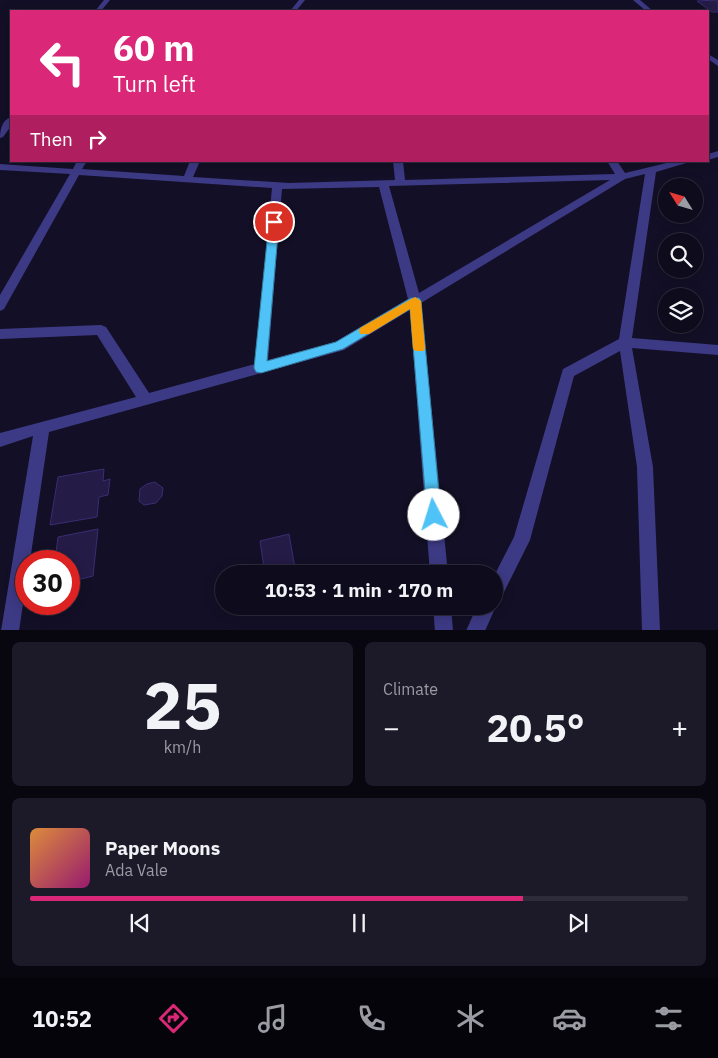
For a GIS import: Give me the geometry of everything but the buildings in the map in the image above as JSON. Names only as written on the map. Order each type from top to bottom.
[{"type":"street","points":[[99,10],[107,0]]},
{"type":"street","points":[[294,10],[302,0]]},
{"type":"street","points":[[636,0],[649,10]]},
{"type":"street","points":[[0,134],[10,121]]},
{"type":"street","points":[[0,306],[81,162]]},
{"type":"street","points":[[187,180],[195,162]]},
{"type":"street","points":[[398,162],[400,183]]},
{"type":"street","points":[[613,162],[622,177]]},
{"type":"street","points":[[0,168],[277,186],[622,177],[684,162]]},
{"type":"street","points":[[651,170],[625,342],[645,467],[651,630]]},
{"type":"street","points":[[0,440],[339,346],[622,177]]},
{"type":"street","points":[[382,184],[415,301],[438,565]]},
{"type":"street","points":[[261,368],[277,186]]},
{"type":"street","points":[[0,334],[102,330],[146,400]]},
{"type":"street","points":[[503,577],[522,540],[568,373],[625,342],[718,350]]},
{"type":"street","points":[[10,630],[42,427]]},
{"type":"street","points":[[443,615],[444,630]]},
{"type":"street","points":[[475,630],[482,615]]},
{"type":"slow traffic","points":[[365,331],[415,301],[419,348]]},
{"type":"route","points":[[274,222],[261,368],[339,346],[415,301],[434,515]]}]
